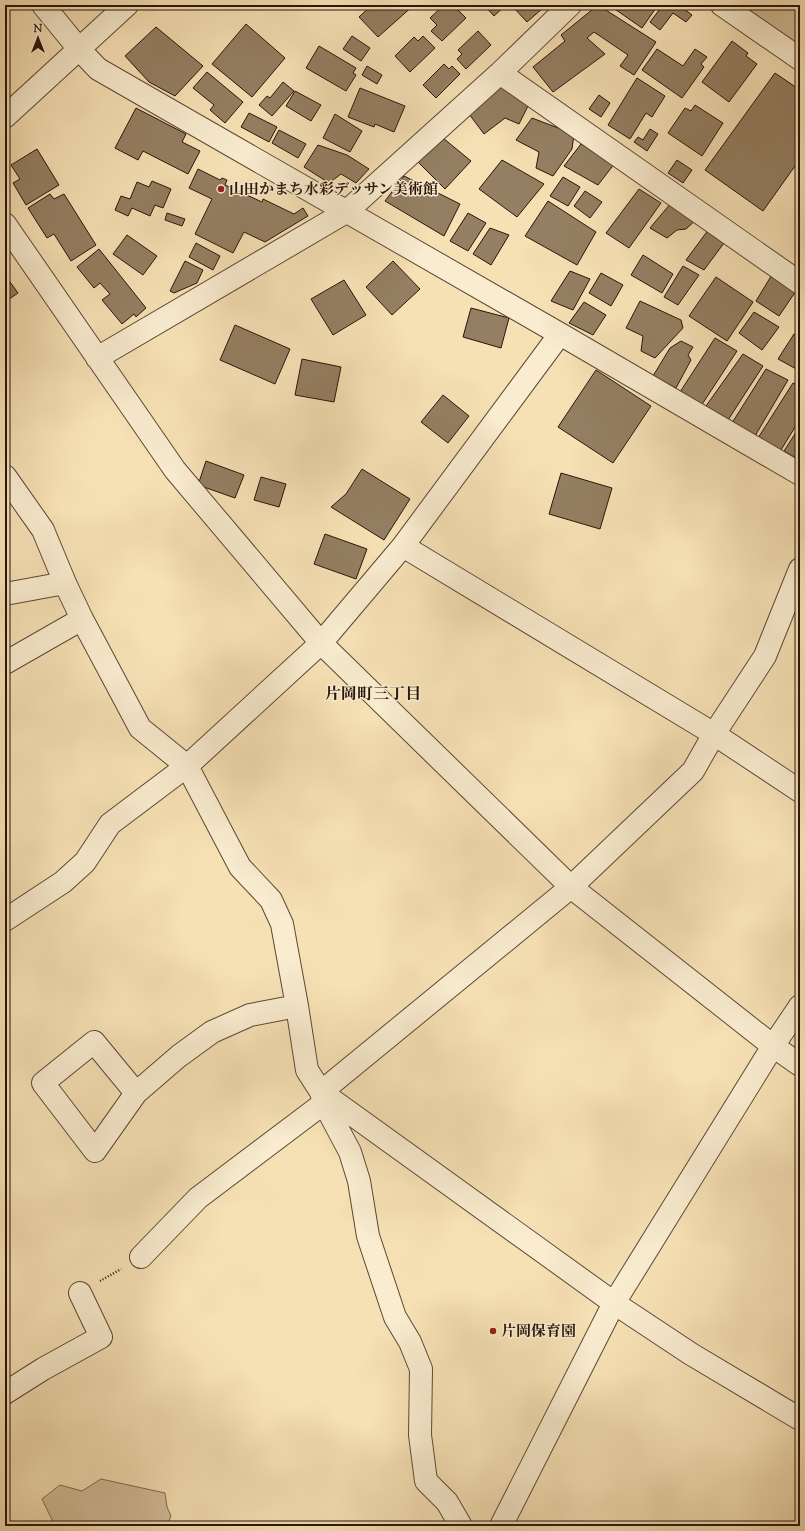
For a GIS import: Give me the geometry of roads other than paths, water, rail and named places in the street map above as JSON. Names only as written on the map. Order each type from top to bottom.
[{"type":"street","points":[[43,5],[79,50],[98,69],[560,334],[800,474]]},
{"type":"street","points":[[5,117],[127,5]]},
{"type":"street","points":[[97,358],[346,212],[500,73],[570,5]]},
{"type":"street","points":[[722,5],[800,59]]},
{"type":"street","points":[[500,73],[800,283]]},
{"type":"street","points":[[5,224],[175,470],[321,642],[571,887],[773,1046],[800,1065]]},
{"type":"street","points":[[5,920],[63,882],[85,862],[110,824],[187,766],[321,642],[403,546],[560,334]]},
{"type":"street","points":[[5,476],[44,530],[65,583],[82,619],[140,728],[187,766],[240,867],[271,900],[282,924],[307,1070],[323,1097],[350,1152],[359,1181],[368,1236],[395,1317],[410,1342],[421,1369],[420,1435],[426,1481],[447,1502],[461,1526]]},
{"type":"street","points":[[403,546],[714,734],[800,791]]},
{"type":"street","points":[[141,1257],[198,1198],[323,1097],[571,887],[693,771],[714,734],[765,656],[800,569]]},
{"type":"street","points":[[5,594],[65,583]]},
{"type":"street","points":[[5,663],[82,619]]},
{"type":"street","points":[[136,1093],[94,1042],[43,1083],[95,1151],[136,1093],[179,1056],[212,1032],[250,1015],[297,1006]]},
{"type":"street","points":[[501,1526],[614,1303],[773,1046],[800,1006]]},
{"type":"street","points":[[323,1097],[614,1303],[691,1354],[800,1419]]},
{"type":"street","points":[[5,1393],[43,1369],[102,1337],[80,1293]]},
{"type":"place","name":"山田かまち水彩デッサン美術館","points":[[221,189]]},
{"type":"place","name":"片岡保育園","points":[[493,1331]]},
{"type":"district","name":"片岡町三丁目","points":[[373,693]]}]
